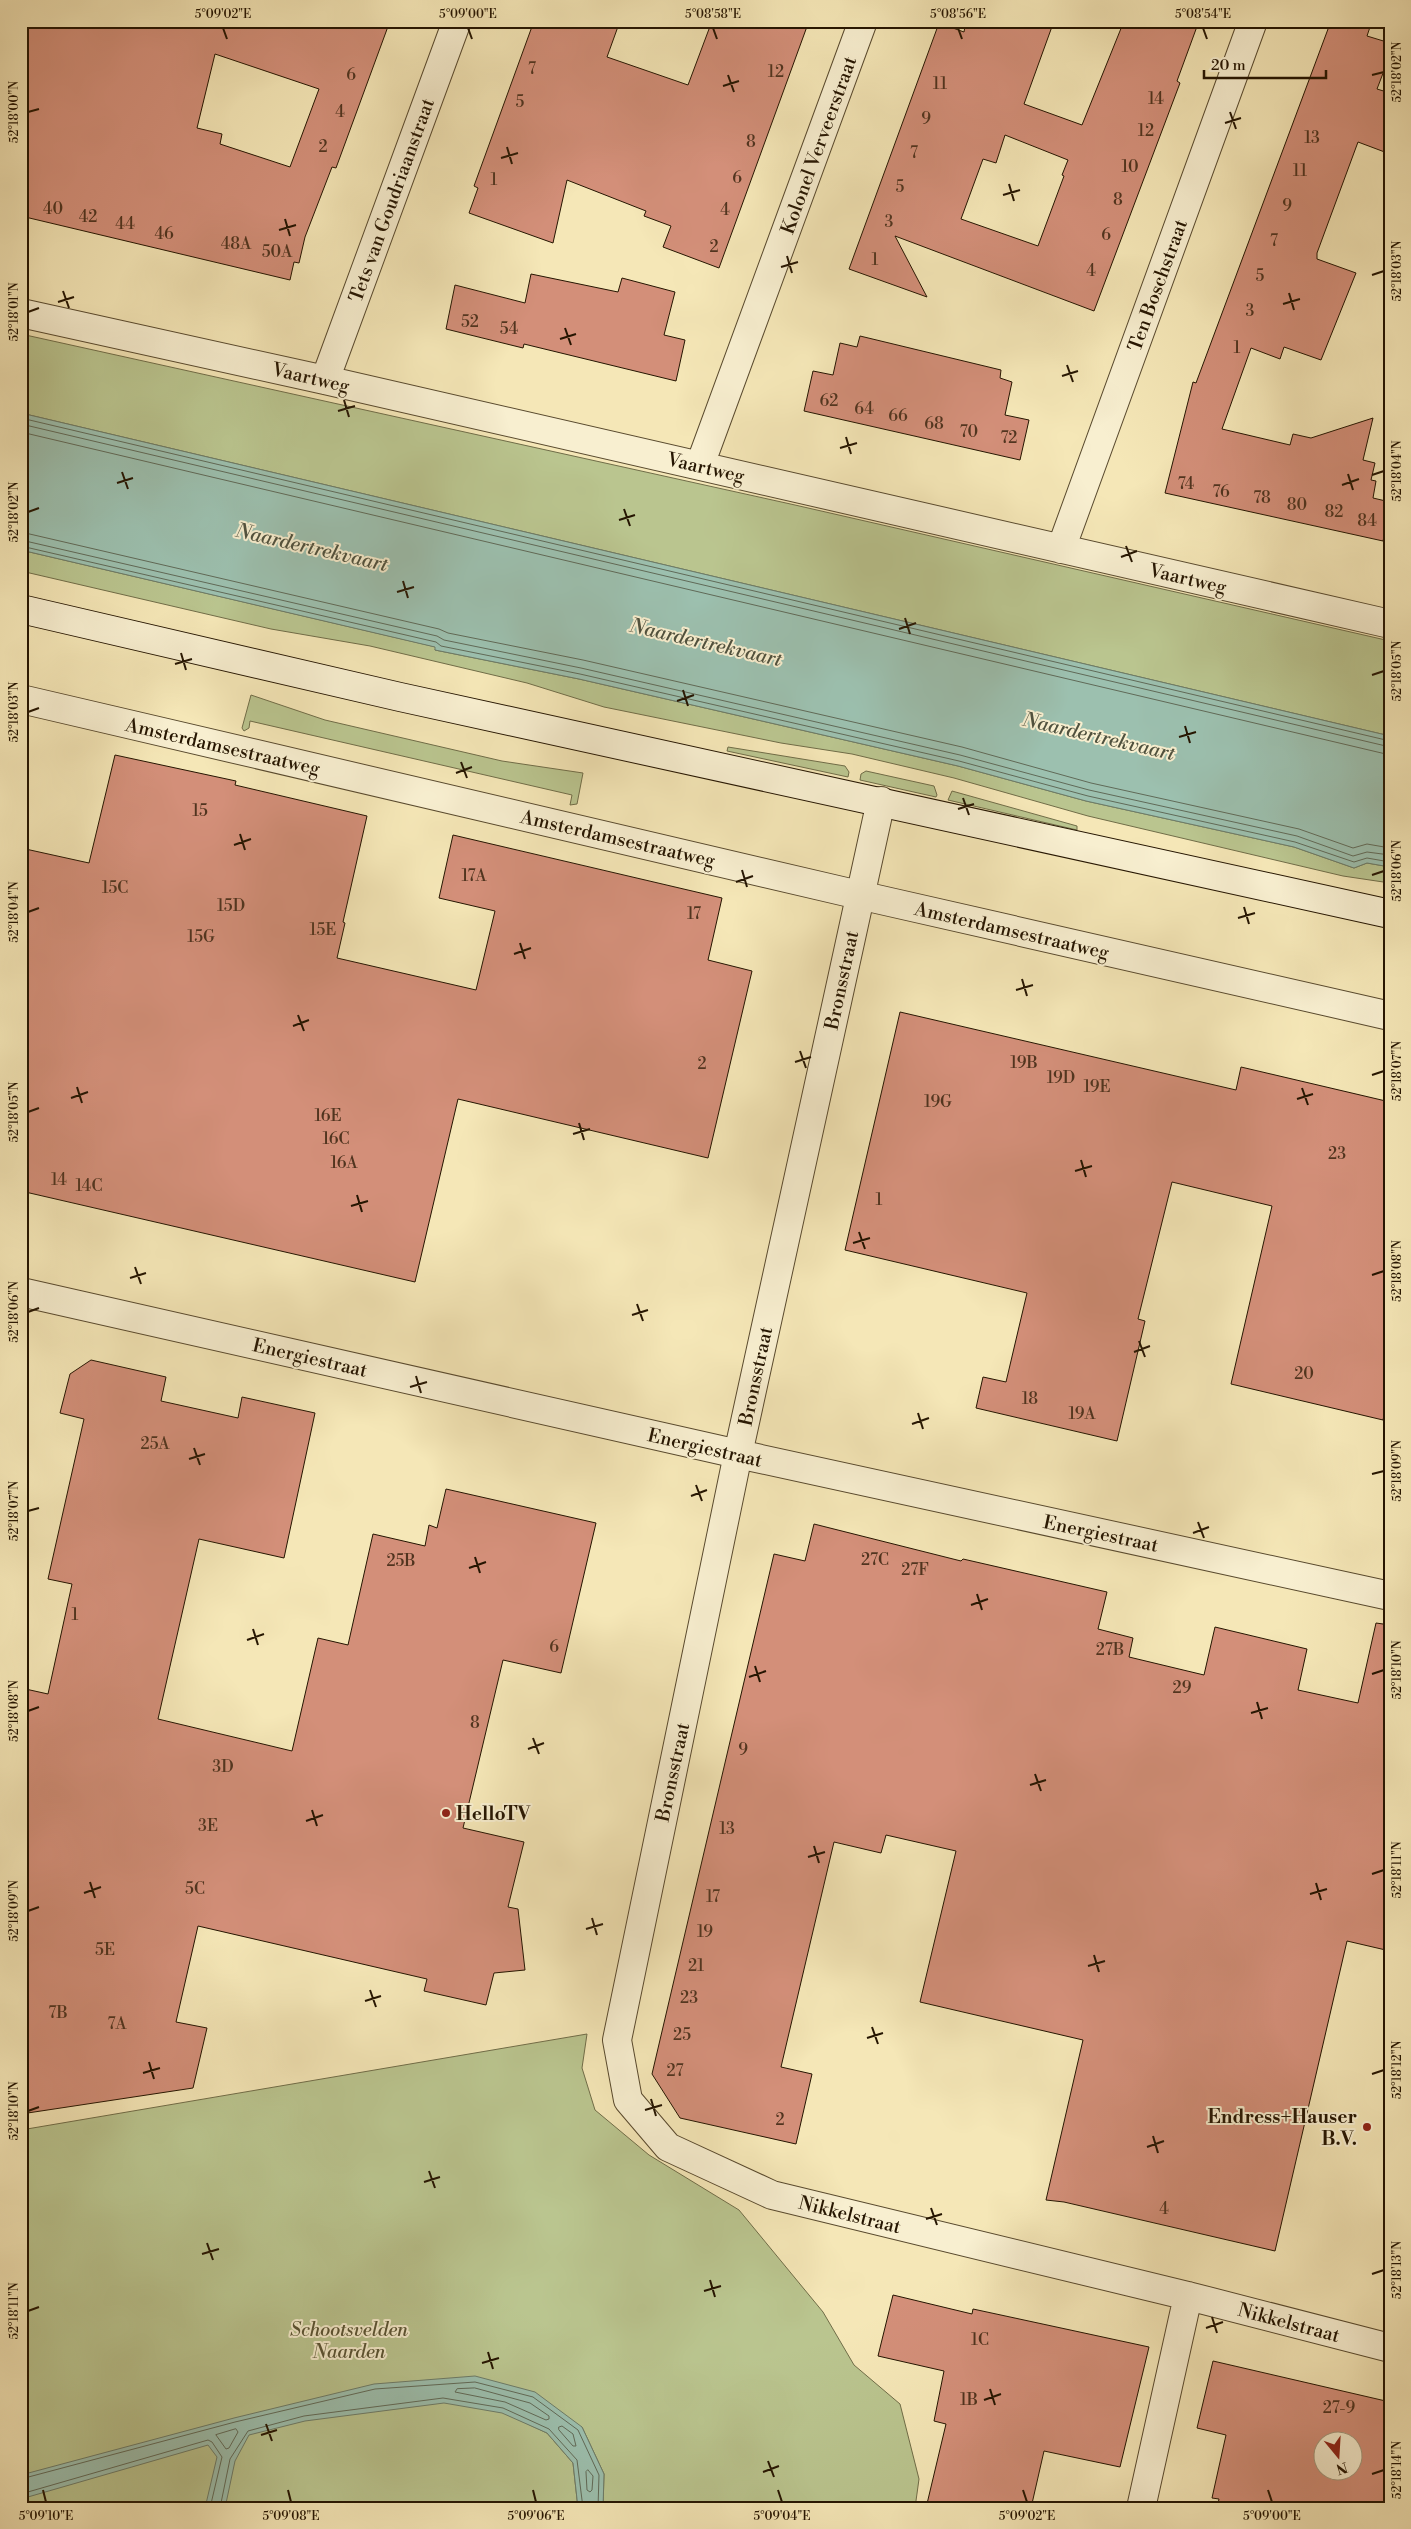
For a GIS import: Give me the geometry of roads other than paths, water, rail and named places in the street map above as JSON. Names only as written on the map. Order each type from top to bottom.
[{"type":"street","name":"Tets van Goudriaanstraat","points":[[326,380],[457,21]]},
{"type":"street","name":"Kolonel Verveerstraat","points":[[700,465],[863,21]]},
{"type":"street","name":"Ten Boschstraat","points":[[1061,549],[1253,21]]},
{"type":"street","name":"Vaartweg","points":[[21,313],[326,380],[1390,624]]},
{"type":"street","points":[[21,609],[400,697],[1390,914]]},
{"type":"street","name":"Amsterdamsestraatweg","points":[[21,699],[859,895],[1390,1016]]},
{"type":"street","name":"Bronsstraat","points":[[617,2040],[738,1454],[881,801]]},
{"type":"street","name":"Energiestraat","points":[[21,1292],[738,1454],[1390,1596]]},
{"type":"street","name":"Nikkelstraat","points":[[617,2040],[628,2100],[668,2147],[772,2194],[1188,2296],[1390,2348]]},
{"type":"street","points":[[1141,2508],[1188,2296]]},
{"type":"water","name":"Naardertrekvaart","points":[[21,413],[1390,736],[1390,867],[1367,863],[1354,868],[1294,847],[1086,801],[958,766],[579,679],[435,650],[435,647],[21,550]]},
{"type":"water","points":[[475,2376],[535,2392],[582,2427],[604,2474],[603,2508],[578,2508],[573,2463],[547,2433],[502,2413],[444,2403],[305,2421],[249,2435],[235,2461],[225,2508],[205,2508],[217,2457],[208,2445],[21,2499],[21,2475],[234,2418],[374,2384]]},
{"type":"place","name":"HelloTV","points":[[446,1813]]},
{"type":"place","name":"Endress+Hauser B.V.","points":[[1367,2127]]},
{"type":"park label","name":"Schootsvelden Naarden","points":[[349,2340]]}]
